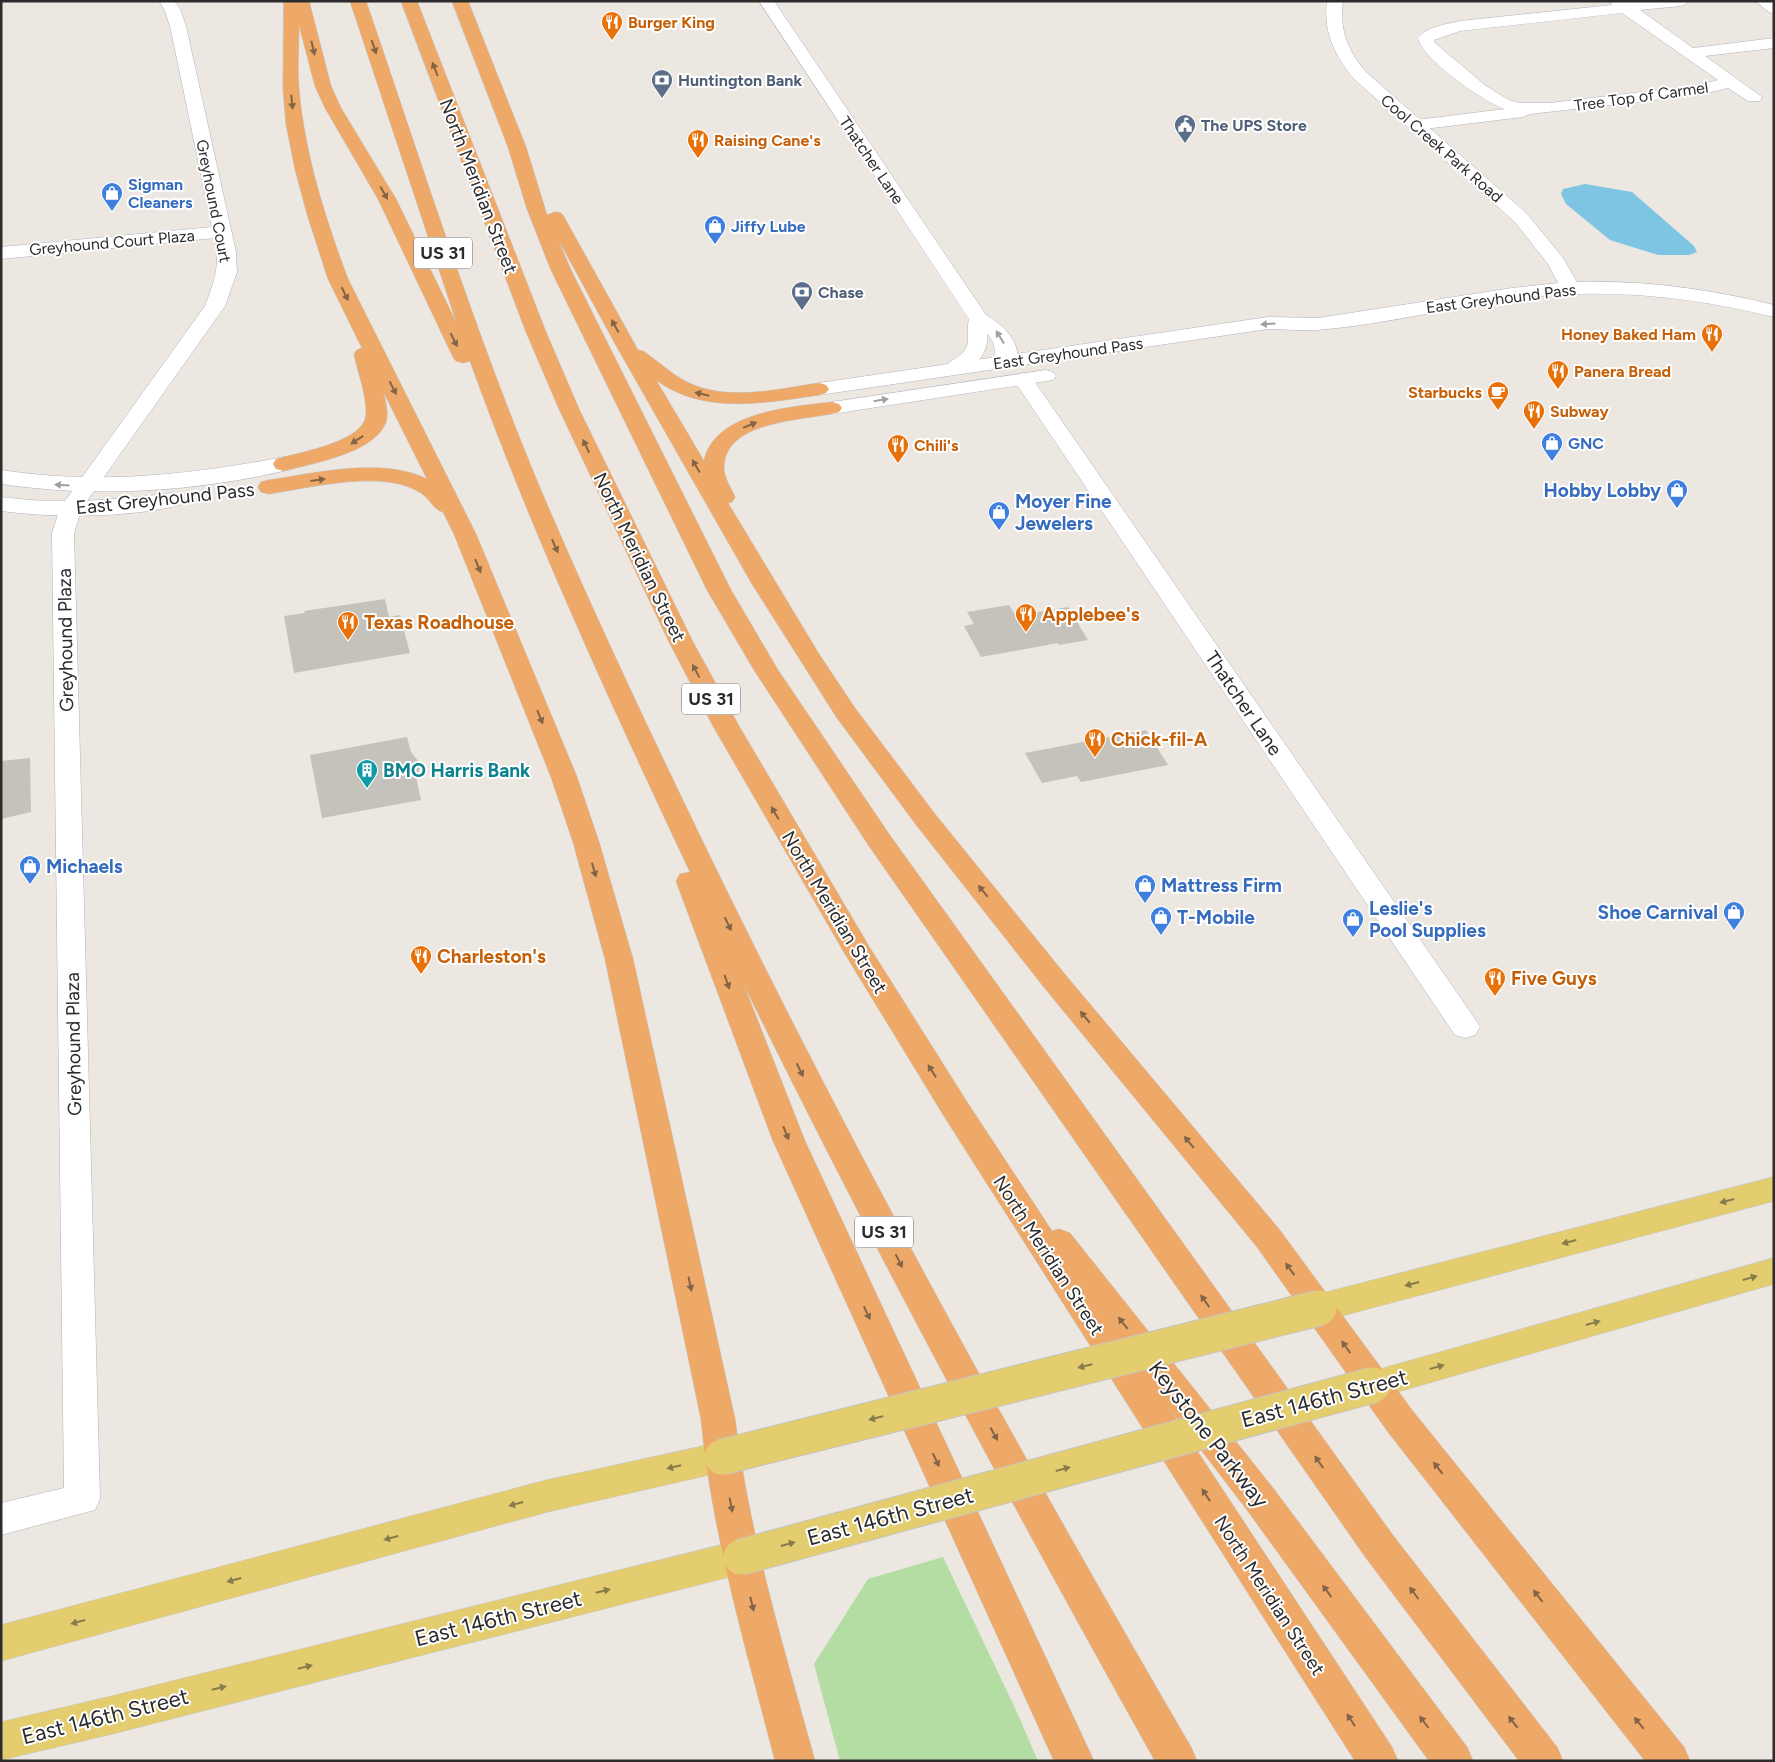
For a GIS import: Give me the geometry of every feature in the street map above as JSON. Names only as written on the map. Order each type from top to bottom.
[{"type":"highway","points":[[292,1],[290,75],[295,127],[300,156],[326,246],[338,279],[465,534],[564,777],[586,842],[619,959],[687,1268],[718,1419],[722,1457],[741,1557],[795,1761]]},
{"type":"highway","points":[[301,1],[323,86],[333,108],[387,199],[429,289],[535,502]]},
{"type":"highway","name":"US 31","points":[[358,1],[465,319],[535,502],[618,690],[729,925],[817,1104],[912,1285],[1106,1637],[1177,1761]]},
{"type":"highway","name":"North Meridian Street","points":[[409,1],[536,332],[604,486],[681,642],[726,726],[864,963],[958,1113],[1378,1761]]},
{"type":"highway","points":[[460,1],[517,147],[536,209],[561,270],[719,590],[766,670],[880,840],[1378,1546],[1543,1761]]},
{"type":"highway","points":[[517,147],[628,349],[764,584],[846,713],[926,820],[1053,978],[1268,1238],[1373,1385],[1670,1761]]},
{"type":"highway","points":[[284,464],[350,444],[370,430],[375,422],[374,398],[355,314]]},
{"type":"highway","points":[[628,349],[680,387],[701,394],[743,397],[820,388]]},
{"type":"highway","points":[[764,584],[717,482],[713,469],[716,451],[727,437],[748,426],[777,416],[832,408]]},
{"type":"highway","points":[[269,487],[362,475],[397,478],[422,484],[440,496],[465,534]]},
{"type":"highway","points":[[618,690],[760,1070],[789,1141],[1074,1761]]},
{"type":"highway","name":"Keystone Parkway","points":[[958,1113],[1260,1499],[1453,1761]]},
{"type":"main road","points":[[1,1643],[547,1496],[722,1457],[1319,1308],[1774,1189]]},
{"type":"main road","name":"East 146th Street","points":[[1,1741],[741,1557],[1373,1385],[1774,1272]]},
{"type":"street","name":"Greyhound Court","points":[[71,508],[89,486],[215,306],[227,272],[223,232],[178,26],[172,9],[166,1]]},
{"type":"street","name":"Thatcher Lane","points":[[766,1],[979,319],[994,327],[1006,347],[1015,371],[1465,1027]]},
{"type":"street","name":"Cool Creek Park Road","points":[[1335,1],[1332,21],[1334,36],[1352,68],[1368,85],[1522,218],[1556,262],[1571,288]]},
{"type":"street","name":"Tree Top of Carmel","points":[[1550,108],[1514,107],[1499,101],[1478,87],[1427,45],[1426,38],[1435,32],[1452,28],[1534,18],[1622,4],[1681,1]]},
{"type":"street","points":[[1762,1],[1774,8]]},
{"type":"street","name":"Tree Top of Carmel","points":[[1622,4],[1754,97]]},
{"type":"street","points":[[1518,7],[1534,18]]},
{"type":"street","name":"Tree Top of Carmel","points":[[1692,53],[1774,43]]},
{"type":"street","name":"Tree Top of Carmel","points":[[1416,125],[1698,90],[1731,82]]},
{"type":"street","name":"Greyhound Court Plaza","points":[[1,253],[223,232]]},
{"type":"street","name":"East Greyhound Pass","points":[[832,408],[1268,323],[1316,324],[1528,292],[1571,288],[1616,288],[1688,294],[1774,311]]},
{"type":"street","points":[[954,368],[966,361],[977,348],[979,341],[975,328],[979,319]]},
{"type":"street","name":"East Greyhound Pass","points":[[1188,354],[1281,340],[1316,324]]},
{"type":"street","name":"East Greyhound Pass","points":[[820,388],[954,368],[1062,373]]},
{"type":"street","name":"East Greyhound Pass","points":[[1,477],[27,482],[123,486],[185,480],[284,464]]},
{"type":"street","name":"East Greyhound Pass","points":[[1,504],[34,508],[90,509],[143,504],[269,487]]},
{"type":"street","name":"Greyhound Plaza","points":[[1,1519],[82,1499],[63,533],[71,508]]},
{"type":"green space","points":[[943,1557],[1015,1708],[1038,1761],[840,1761],[814,1664],[868,1579]]},
{"type":"water","points":[[1585,184],[1632,192],[1694,246],[1697,252],[1689,255],[1658,255],[1610,240],[1566,204],[1561,194],[1563,189]]},
{"type":"building","name":"Texas Roadhouse","points":[[385,599],[389,617],[400,615],[410,653],[294,673],[284,616],[305,613],[304,611]]},
{"type":"building","name":"Applebee's","points":[[1009,605],[1016,616],[1068,607],[1088,640],[1059,645],[1058,643],[981,657],[964,626],[974,624],[967,612]]},
{"type":"building","name":"Chick-fil-A","points":[[1146,730],[1168,765],[1081,782],[1077,776],[1042,783],[1025,753]]},
{"type":"building","name":"BMO Harris Bank","points":[[407,737],[411,752],[419,762],[420,769],[416,777],[421,800],[322,818],[310,755]]},
{"type":"building","points":[[30,758],[31,812],[1,819],[1,761]]},
{"type":"place","name":"Burger King","points":[[612,41]]},
{"type":"place","name":"Huntington Bank","points":[[662,99]]},
{"type":"place","name":"The UPS Store","points":[[1185,144]]},
{"type":"place","name":"Raising Cane's","points":[[698,159]]},
{"type":"place","name":"Sigman Cleaners","points":[[112,212]]},
{"type":"place","name":"Jiffy Lube","points":[[715,245]]},
{"type":"place","name":"Chase","points":[[802,311]]},
{"type":"place","name":"Honey Baked Ham","points":[[1712,353]]},
{"type":"place","name":"Panera Bread","points":[[1558,390]]},
{"type":"place","name":"Starbucks","points":[[1498,411]]},
{"type":"place","name":"Subway","points":[[1534,430]]},
{"type":"place","name":"GNC","points":[[1552,462]]},
{"type":"place","name":"Chili's","points":[[898,464]]},
{"type":"place","name":"Hobby Lobby","points":[[1677,509]]},
{"type":"place","name":"Moyer Fine Jewelers","points":[[999,531]]},
{"type":"place","name":"Applebee's","points":[[1026,633]]},
{"type":"place","name":"Texas Roadhouse","points":[[348,641]]},
{"type":"place","name":"Chick-fil-A","points":[[1095,758]]},
{"type":"place","name":"BMO Harris Bank","points":[[367,789]]},
{"type":"place","name":"Michaels","points":[[30,885]]},
{"type":"place","name":"Mattress Firm","points":[[1145,904]]},
{"type":"place","name":"Shoe Carnival","points":[[1734,931]]},
{"type":"place","name":"T-Mobile","points":[[1161,936]]},
{"type":"place","name":"Leslie's Pool Supplies","points":[[1353,938]]},
{"type":"place","name":"Charleston's","points":[[421,975]]},
{"type":"place","name":"Five Guys","points":[[1495,997]]}]
